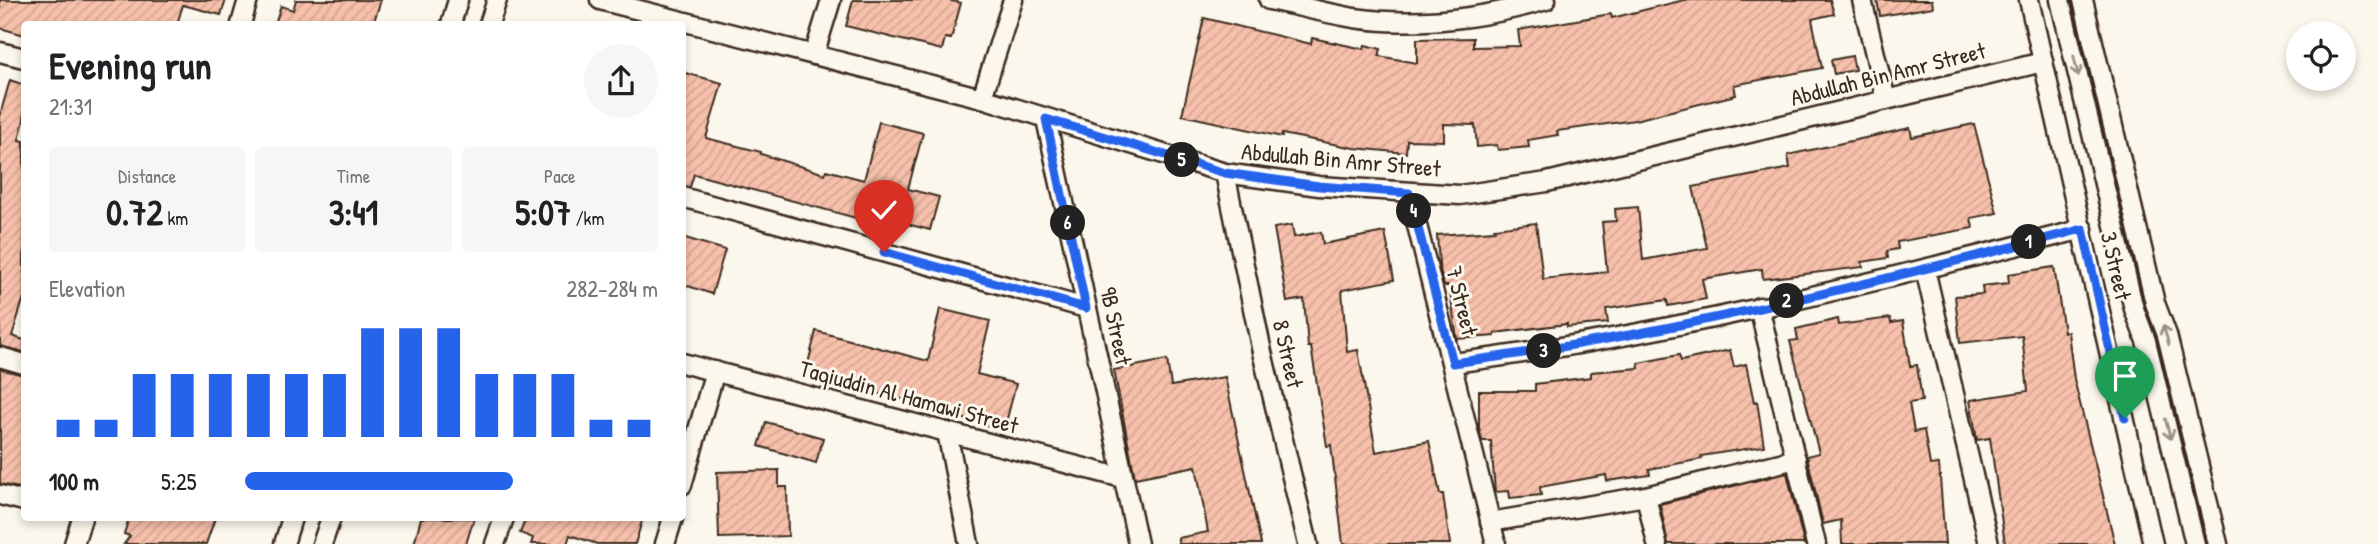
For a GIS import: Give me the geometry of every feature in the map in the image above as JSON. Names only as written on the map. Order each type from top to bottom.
[{"type":"street","points":[[242,21],[248,0]]},
{"type":"street","points":[[452,21],[458,0]]},
{"type":"street","points":[[490,21],[497,0]]},
{"type":"street","name":"Abdullah Bin Amr Street","points":[[600,0],[663,13],[982,98],[1225,173],[1319,186],[1409,193],[1460,195],[1547,182],[2043,62]]},
{"type":"street","points":[[814,55],[831,0]]},
{"type":"street","points":[[982,98],[1013,0]]},
{"type":"street","points":[[1269,0],[1355,18],[1422,22],[1507,12],[1546,0]]},
{"type":"street","points":[[1861,0],[1886,100]]},
{"type":"street","name":"3 Street","points":[[2029,0],[2153,544]]},
{"type":"street","points":[[2060,0],[2134,309],[2146,341],[2195,544]]},
{"type":"street","points":[[2083,0],[2155,303],[2167,335],[2218,544]]},
{"type":"street","points":[[0,52],[21,57]]},
{"type":"street","name":"9B Street","points":[[1046,119],[1138,544]]},
{"type":"street","name":"8 Street","points":[[1225,173],[1262,352],[1308,544]]},
{"type":"street","name":"7 Street","points":[[1409,193],[1496,544]]},
{"type":"street","points":[[686,198],[1086,308]]},
{"type":"street","points":[[1453,363],[1542,352],[1759,307],[2083,229]]},
{"type":"street","points":[[1925,269],[1989,544]]},
{"type":"street","points":[[1759,307],[1816,544]]},
{"type":"street","points":[[0,357],[21,363]]},
{"type":"street","name":"Taqiuddin Al Hamawi Street","points":[[686,364],[1123,478]]},
{"type":"street","points":[[686,471],[715,371]]},
{"type":"street","points":[[947,432],[970,544]]},
{"type":"street","points":[[1490,522],[1646,496],[1796,459]]},
{"type":"street","points":[[0,495],[21,500]]},
{"type":"street","points":[[1646,496],[1657,544]]},
{"type":"street","points":[[74,544],[81,521]]},
{"type":"street","points":[[284,544],[291,521]]},
{"type":"street","points":[[322,544],[330,521]]},
{"type":"street","points":[[495,544],[503,521]]},
{"type":"street","points":[[666,544],[672,521]]},
{"type":"building","points":[[0,0],[226,0],[221,15],[183,5],[178,21],[21,21],[21,34],[0,28]]},
{"type":"building","points":[[296,0],[381,0],[374,21],[276,21],[281,6],[293,10]]},
{"type":"building","points":[[853,0],[948,0],[961,3],[951,39],[945,38],[942,50],[846,26]]},
{"type":"building","points":[[1684,0],[1830,0],[1834,14],[1812,19],[1822,68],[1734,85],[1736,95],[1635,120],[1557,131],[1558,135],[1528,140],[1529,147],[1498,150],[1497,145],[1477,147],[1475,125],[1444,124],[1444,141],[1407,140],[1406,153],[1354,148],[1282,134],[1282,137],[1182,115],[1204,18],[1311,44],[1312,38],[1364,49],[1365,45],[1381,49],[1379,56],[1417,63],[1417,39],[1473,38],[1473,47],[1520,46],[1518,30],[1611,14],[1612,18]]},
{"type":"building","points":[[1877,0],[1932,0],[1933,7],[1880,16]]},
{"type":"building","points":[[1852,56],[1855,70],[1834,74],[1831,60]]},
{"type":"building","points":[[686,73],[722,83],[706,138],[761,152],[825,174],[826,170],[864,180],[879,122],[923,133],[908,189],[939,197],[930,230],[869,214],[867,221],[694,174],[690,187],[686,186]]},
{"type":"building","points":[[10,80],[21,84],[21,307],[12,336],[21,339],[21,351],[0,346],[0,115]]},
{"type":"building","points":[[1974,124],[1997,213],[1971,218],[1973,228],[1897,242],[1898,249],[1887,251],[1888,258],[1862,262],[1863,267],[1763,279],[1762,269],[1702,279],[1706,299],[1668,306],[1667,300],[1606,309],[1608,323],[1567,327],[1567,324],[1495,333],[1495,336],[1457,339],[1449,286],[1444,286],[1439,265],[1437,235],[1495,231],[1494,228],[1536,223],[1543,279],[1607,272],[1602,222],[1616,221],[1615,209],[1638,207],[1643,260],[1707,248],[1693,187],[1790,168],[1788,155],[1910,128],[1912,137]]},
{"type":"building","points":[[1292,225],[1294,237],[1321,232],[1323,244],[1385,232],[1394,280],[1342,290],[1347,352],[1358,350],[1376,452],[1429,441],[1440,494],[1443,494],[1450,544],[1343,544],[1331,445],[1327,446],[1311,347],[1308,347],[1304,299],[1287,302],[1274,228]]},
{"type":"building","points":[[686,238],[725,250],[712,294],[686,285]]},
{"type":"building","points":[[2054,267],[2064,332],[2068,332],[2074,379],[2115,544],[2005,544],[1990,438],[1977,440],[1970,400],[2028,391],[2022,336],[1960,343],[1955,296],[1983,294],[1982,286],[2009,283],[2008,274]]},
{"type":"building","points":[[940,309],[990,321],[977,374],[1016,384],[1004,430],[954,416],[956,412],[805,376],[816,331],[928,361]]},
{"type":"building","points":[[1890,318],[1891,323],[1903,321],[1910,366],[1917,365],[1922,401],[1909,403],[1914,432],[1924,430],[1930,465],[1939,464],[1945,544],[1842,544],[1841,520],[1823,524],[1807,456],[1819,453],[1790,341],[1798,340],[1796,329],[1838,319],[1839,325]]},
{"type":"building","points":[[1730,350],[1734,367],[1746,364],[1754,402],[1757,401],[1764,446],[1701,456],[1702,459],[1649,469],[1650,475],[1607,481],[1606,475],[1540,487],[1541,495],[1510,498],[1509,491],[1495,492],[1491,441],[1482,441],[1479,428],[1479,391],[1535,391],[1535,384],[1591,377],[1591,372],[1639,368],[1638,363],[1679,355],[1681,361]]},
{"type":"building","points":[[1167,360],[1171,386],[1225,377],[1261,544],[1178,544],[1178,538],[1208,532],[1196,466],[1135,478],[1114,370]]},
{"type":"building","points":[[0,369],[21,374],[21,488],[0,484]]},
{"type":"building","points":[[766,422],[823,438],[816,463],[759,446]]},
{"type":"building","points":[[779,470],[779,487],[787,487],[788,536],[719,538],[717,472]]},
{"type":"building","points":[[1787,473],[1804,544],[1668,544],[1660,504]]},
{"type":"building","points":[[128,521],[214,521],[206,544],[124,544],[130,536],[124,534]]},
{"type":"building","points":[[420,521],[473,521],[466,544],[414,544]]},
{"type":"building","points":[[525,521],[642,521],[635,544],[597,544],[570,535],[567,544],[531,544],[533,538],[520,533]]},
{"type":"route","points":[[884,252],[1086,308],[1046,119],[1225,173],[1319,186],[1409,193],[1453,363],[1542,352],[1667,328],[1925,269],[2083,229],[2125,418]]}]
